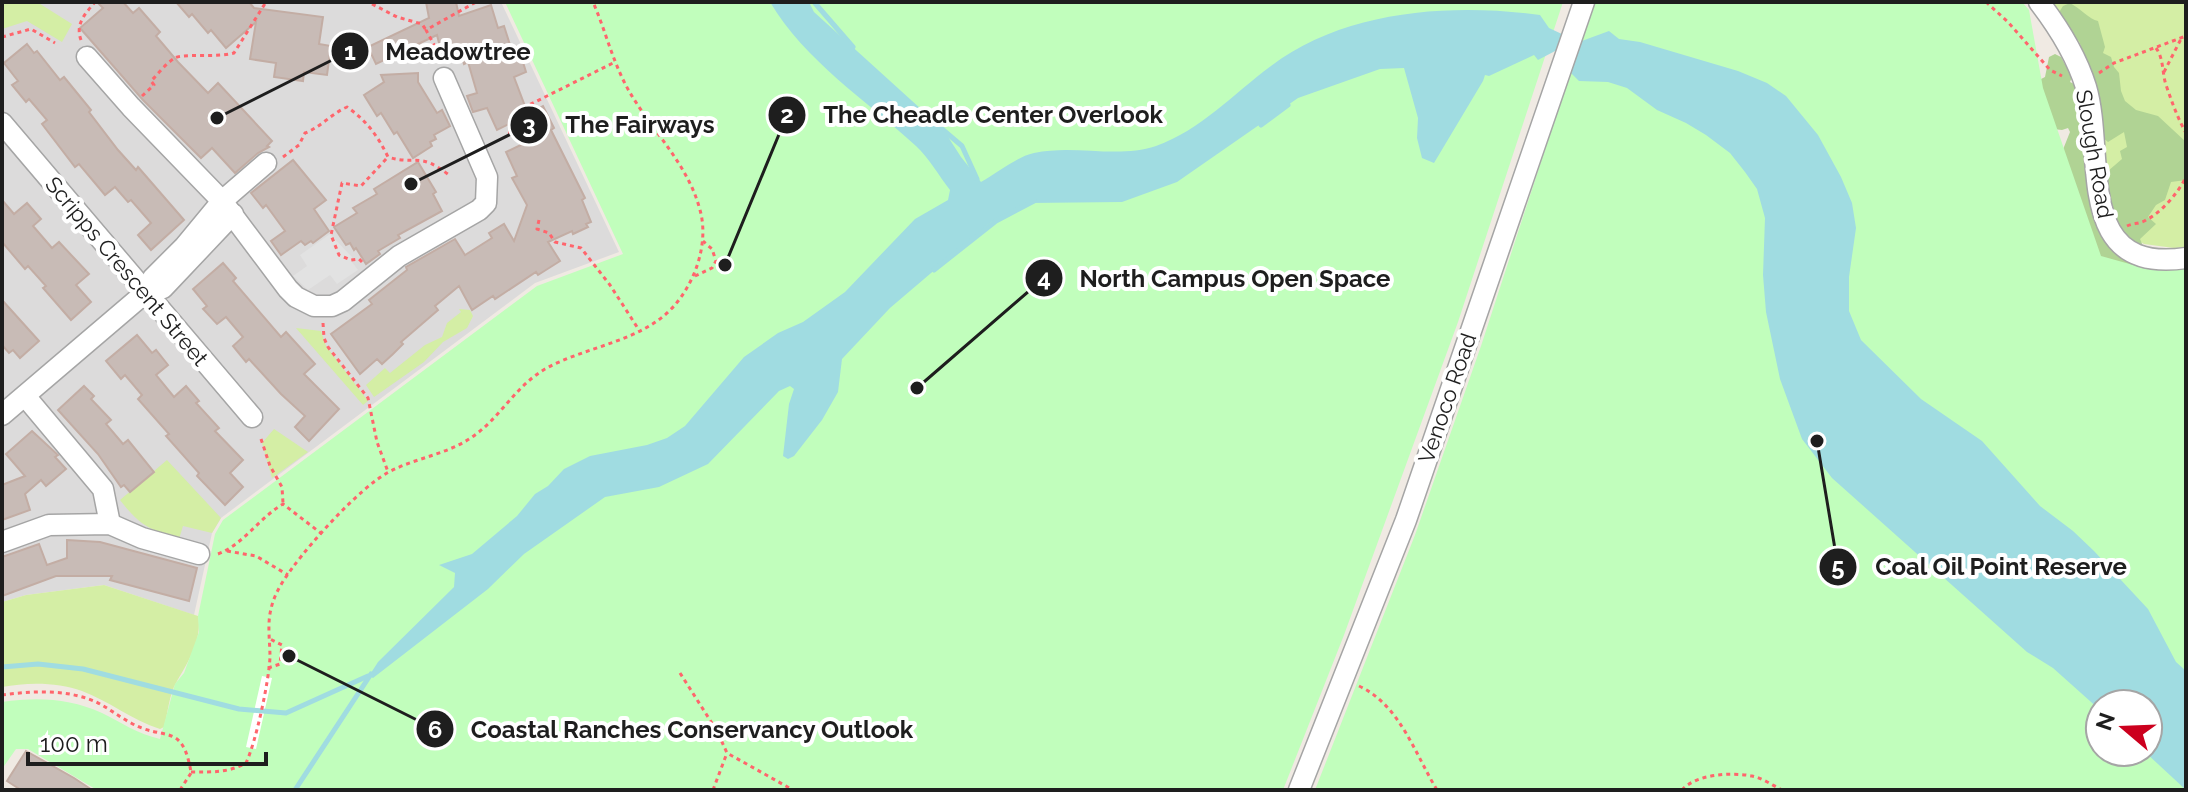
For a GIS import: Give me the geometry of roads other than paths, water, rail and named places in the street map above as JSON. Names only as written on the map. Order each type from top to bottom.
[{"type":"street","name":"Venoco Road","points":[[1299,790],[1406,520],[1584,2]]},
{"type":"street","name":"Slough Road","points":[[2039,2],[2071,48],[2086,88],[2103,218],[2116,239],[2137,254],[2149,258],[2186,258]]},
{"type":"street","points":[[87,57],[227,207],[296,297],[322,307],[343,301],[399,256],[486,203],[487,177],[444,68]]},
{"type":"street","name":"Scripps Crescent Street","points":[[2,123],[252,417]]},
{"type":"street","points":[[2,415],[145,293],[163,288],[227,207],[271,163]]},
{"type":"street","points":[[25,396],[103,489],[110,524]]},
{"type":"street","points":[[2,542],[49,525],[110,524],[142,538],[203,554]]},
{"type":"water","points":[[770,2],[809,2],[814,12],[943,129],[981,182],[1034,153],[1126,151],[1156,146],[1188,131],[1300,47],[1365,22],[1400,15],[1471,10],[1540,15],[1549,28],[1579,42],[1609,31],[1619,39],[1640,42],[1738,71],[1767,83],[1786,96],[1818,135],[1852,203],[1856,228],[1849,277],[1849,311],[1861,340],[1921,399],[1982,441],[2040,506],[2094,551],[2148,609],[2176,662],[2186,671],[2186,790],[2162,768],[2164,688],[2084,688],[2084,696],[2053,668],[2027,652],[1832,478],[1802,439],[1780,379],[1766,312],[1763,275],[1765,218],[1757,189],[1730,153],[1706,135],[1657,110],[1627,88],[1608,82],[1579,81],[1557,50],[1538,60],[1534,55],[1489,76],[1485,75],[1434,163],[1422,158],[1417,138],[1418,118],[1404,68],[1380,69],[1298,98],[1177,182],[1122,202],[1029,203],[991,222],[890,308],[842,359],[838,392],[822,420],[794,456],[788,459],[783,456],[789,404],[794,389],[790,386],[779,391],[708,464],[659,487],[605,497],[524,554],[488,589],[373,678],[369,676],[378,662],[454,587],[455,573],[439,565],[472,554],[517,516],[535,494],[548,486],[564,469],[590,456],[667,438],[685,426],[744,357],[778,333],[803,322],[845,292],[915,219],[948,200],[950,190],[921,151],[837,79],[784,23]]},
{"type":"waterway","points":[[814,2],[853,47]]},
{"type":"waterway","points":[[1261,125],[1288,105]]},
{"type":"waterway","points":[[942,129],[962,146],[977,179]]},
{"type":"waterway","points":[[934,270],[996,221],[1034,201]]},
{"type":"waterway","points":[[2,667],[38,664],[83,669],[239,709],[286,713],[368,676]]},
{"type":"waterway","points":[[295,790],[371,674]]},
{"type":"place","name":"Meadowtree","points":[[217,118]]},
{"type":"place","name":"The Fairways","points":[[411,184]]},
{"type":"place","name":"The Cheadle Center Overlook","points":[[725,265]]},
{"type":"place","name":"North Campus Open Space","points":[[917,388]]},
{"type":"place","name":"Coal Oil Point Reserve","points":[[1817,441]]},
{"type":"place","name":"Coastal Ranches Conservancy Outlook","points":[[289,656]]}]
